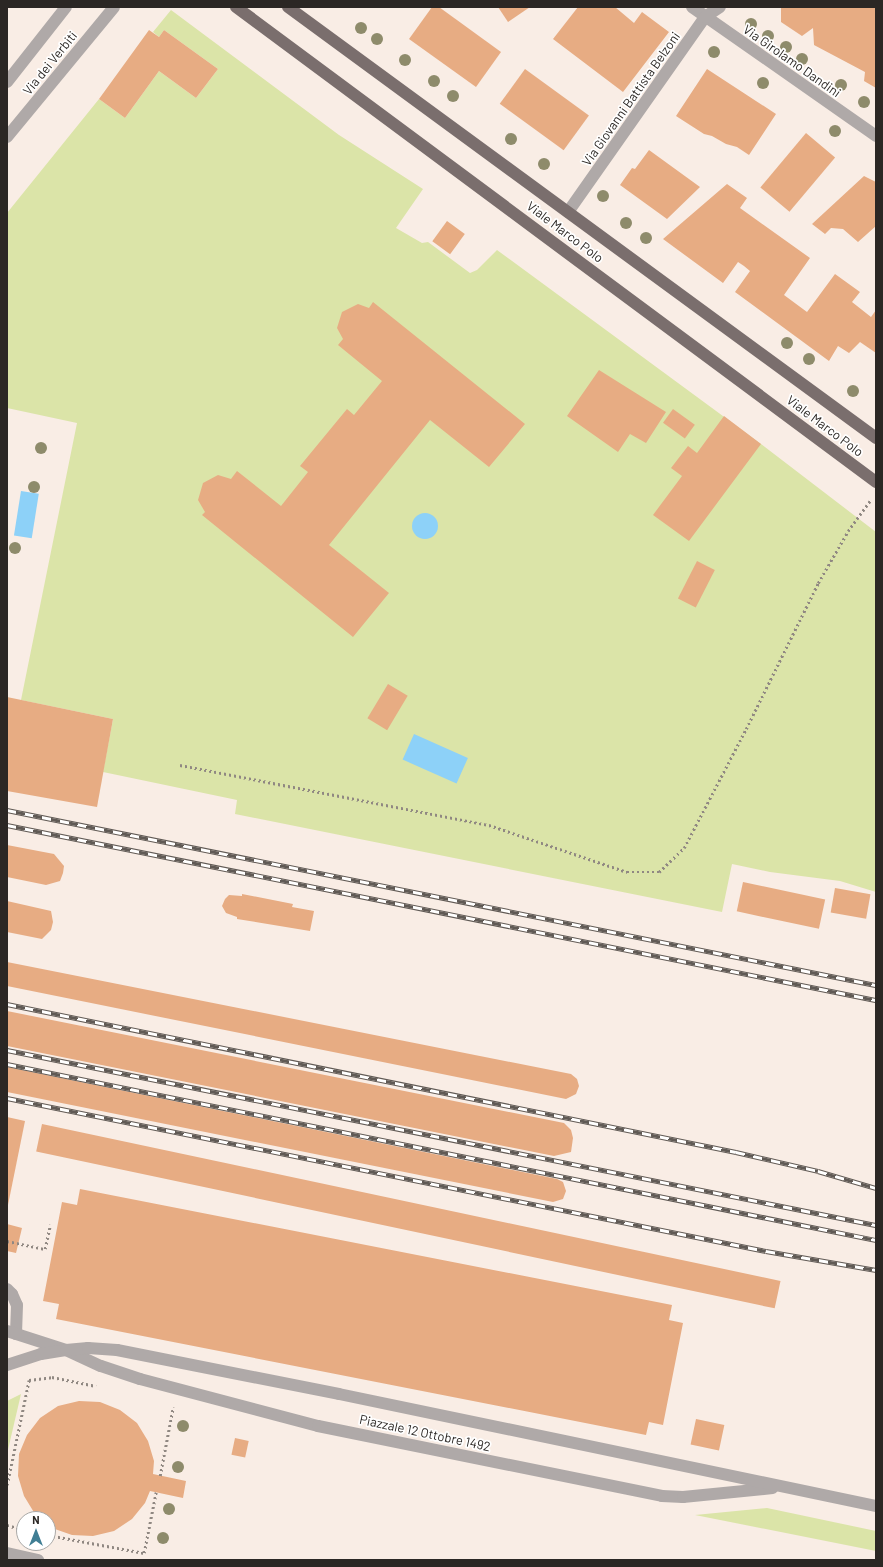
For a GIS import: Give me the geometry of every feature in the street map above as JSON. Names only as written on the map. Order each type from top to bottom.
[{"type":"main road","name":"Viale Marco Polo","points":[[236,7],[876,482]]},
{"type":"main road","name":"Viale Marco Polo","points":[[288,7],[876,438]]},
{"type":"street","name":"Via dei Verbiti","points":[[7,82],[66,7]]},
{"type":"street","name":"Via dei Verbiti","points":[[7,137],[114,7]]},
{"type":"street","name":"Via Girolamo Dandini","points":[[692,7],[876,136]]},
{"type":"street","name":"Via Giovanni Battista Belzoni","points":[[568,212],[705,17],[720,7]]},
{"type":"street","points":[[7,1288],[12,1294],[16,1305],[11,1333]]},
{"type":"street","name":"Piazzale 12 Ottobre 1492","points":[[11,1333],[66,1350],[112,1370],[140,1379],[318,1426],[662,1496],[683,1497],[786,1487]]},
{"type":"street","name":"Piazzale 12 Ottobre 1492","points":[[7,1365],[41,1354],[66,1350],[88,1348],[117,1350],[347,1395],[876,1506]]},
{"type":"street","points":[[7,1553],[38,1560]]},
{"type":"path","points":[[180,765],[489,824],[627,872],[659,872],[684,848],[746,729],[818,583],[848,531],[872,497]]},
{"type":"path","points":[[7,1241],[46,1249],[50,1225]]},
{"type":"path","points":[[7,1485],[29,1380],[52,1377],[101,1387]]},
{"type":"path","points":[[160,1476],[174,1403]]},
{"type":"path","points":[[56,1536],[144,1553],[156,1492]]},
{"type":"green space","points":[[171,10],[339,135],[423,189],[396,228],[422,243],[428,242],[470,273],[477,270],[497,250],[761,444],[876,532],[876,892],[840,881],[770,872],[732,864],[722,912],[235,814],[237,800],[103,772],[113,719],[21,700],[77,423],[7,408],[7,213],[99,99],[125,118],[159,71],[196,98],[218,69],[164,30],[159,37],[153,32]]},
{"type":"green space","points":[[21,1394],[7,1454],[7,1401]]},
{"type":"green space","points":[[767,1508],[876,1531],[876,1551],[695,1515]]},
{"type":"water","points":[[21,491],[39,494],[32,538],[14,535]]},
{"type":"water","points":[[425,513],[434,517],[438,526],[434,535],[425,539],[416,535],[412,526],[416,517]]},
{"type":"water","points":[[414,734],[468,758],[457,784],[403,760]]},
{"type":"building","points":[[432,7],[439,7],[501,52],[476,87],[409,39]]},
{"type":"building","points":[[498,7],[530,7],[508,22]]},
{"type":"building","points":[[578,7],[615,7],[634,23],[642,12],[669,32],[623,92],[553,39]]},
{"type":"building","points":[[781,7],[876,7],[876,88],[864,81],[865,72],[814,45],[813,28],[802,36],[781,22]]},
{"type":"building","points":[[149,30],[159,37],[164,30],[218,69],[196,98],[159,71],[125,118],[99,99]]},
{"type":"building","points":[[525,69],[589,115],[564,150],[500,104]]},
{"type":"building","points":[[707,69],[776,114],[749,155],[737,147],[726,144],[712,136],[704,134],[676,116]]},
{"type":"building","points":[[806,133],[835,157],[789,212],[760,187]]},
{"type":"building","points":[[649,150],[700,187],[667,219],[620,185],[632,168],[635,169]]},
{"type":"building","points":[[864,176],[876,182],[876,226],[858,242],[843,229],[831,228],[825,234],[812,224]]},
{"type":"building","points":[[727,184],[747,198],[740,208],[810,258],[784,295],[807,312],[835,274],[860,292],[852,302],[871,317],[876,310],[876,353],[860,342],[849,353],[838,346],[829,361],[735,292],[750,271],[744,266],[738,262],[723,283],[663,239]]},
{"type":"building","points":[[447,221],[465,234],[450,254],[432,241]]},
{"type":"building","points":[[373,302],[525,424],[489,467],[430,420],[329,545],[389,593],[353,637],[202,515],[205,512],[198,500],[203,483],[218,475],[231,479],[237,471],[281,506],[308,472],[300,466],[347,409],[354,415],[382,381],[338,345],[343,339],[337,328],[342,312],[358,304],[369,308]]},
{"type":"building","points":[[599,370],[666,412],[646,443],[630,434],[618,452],[567,416]]},
{"type":"building","points":[[673,409],[695,425],[685,439],[663,423]]},
{"type":"building","points":[[724,416],[761,444],[689,541],[653,515],[682,476],[671,468],[688,446],[697,453]]},
{"type":"building","points":[[697,561],[715,570],[696,608],[678,598]]},
{"type":"building","points":[[388,684],[408,696],[387,730],[367,718]]},
{"type":"building","points":[[7,697],[113,719],[97,807],[7,791]]},
{"type":"building","points":[[7,845],[54,854],[64,866],[60,881],[46,885],[7,877]]},
{"type":"building","points":[[743,882],[825,899],[819,929],[737,911]]},
{"type":"building","points":[[835,888],[870,894],[866,919],[831,913]]},
{"type":"building","points":[[242,894],[293,904],[292,907],[314,911],[310,931],[237,919],[237,917],[226,913],[222,906],[225,899],[229,895],[242,896]]},
{"type":"building","points":[[7,901],[51,911],[53,922],[51,930],[42,939],[7,932]]},
{"type":"building","points":[[7,962],[571,1074],[577,1079],[579,1086],[576,1094],[566,1099],[7,986]]},
{"type":"building","points":[[7,1011],[564,1123],[571,1130],[573,1138],[571,1152],[554,1156],[7,1046]]},
{"type":"building","points":[[7,1067],[557,1179],[563,1182],[566,1191],[563,1199],[553,1202],[7,1092]]},
{"type":"building","points":[[7,1117],[25,1121],[8,1205],[7,1205]]},
{"type":"building","points":[[42,1124],[781,1281],[775,1308],[36,1151]]},
{"type":"building","points":[[80,1189],[672,1305],[669,1320],[683,1323],[663,1425],[649,1422],[646,1435],[56,1319],[59,1304],[43,1301],[62,1202],[77,1205]]},
{"type":"building","points":[[7,1224],[22,1228],[16,1253],[7,1251]]},
{"type":"building","points":[[79,1401],[100,1402],[120,1410],[137,1423],[148,1441],[154,1461],[153,1474],[186,1481],[183,1498],[150,1491],[145,1503],[132,1519],[114,1531],[93,1536],[72,1535],[56,1529],[56,1511],[33,1511],[24,1496],[18,1476],[19,1454],[27,1435],[40,1418],[58,1406]]},
{"type":"building","points":[[696,1419],[724,1425],[719,1450],[691,1444]]},
{"type":"building","points":[[235,1438],[249,1441],[245,1458],[231,1455]]},
{"type":"railway","points":[[7,810],[876,985]]},
{"type":"railway","points":[[7,825],[876,1000]]},
{"type":"railway","points":[[7,1004],[736,1152],[818,1171],[876,1188]]},
{"type":"railway","points":[[7,1050],[876,1225]]},
{"type":"railway","points":[[7,1064],[876,1240]]},
{"type":"railway","points":[[7,1098],[766,1251],[876,1270]]}]
